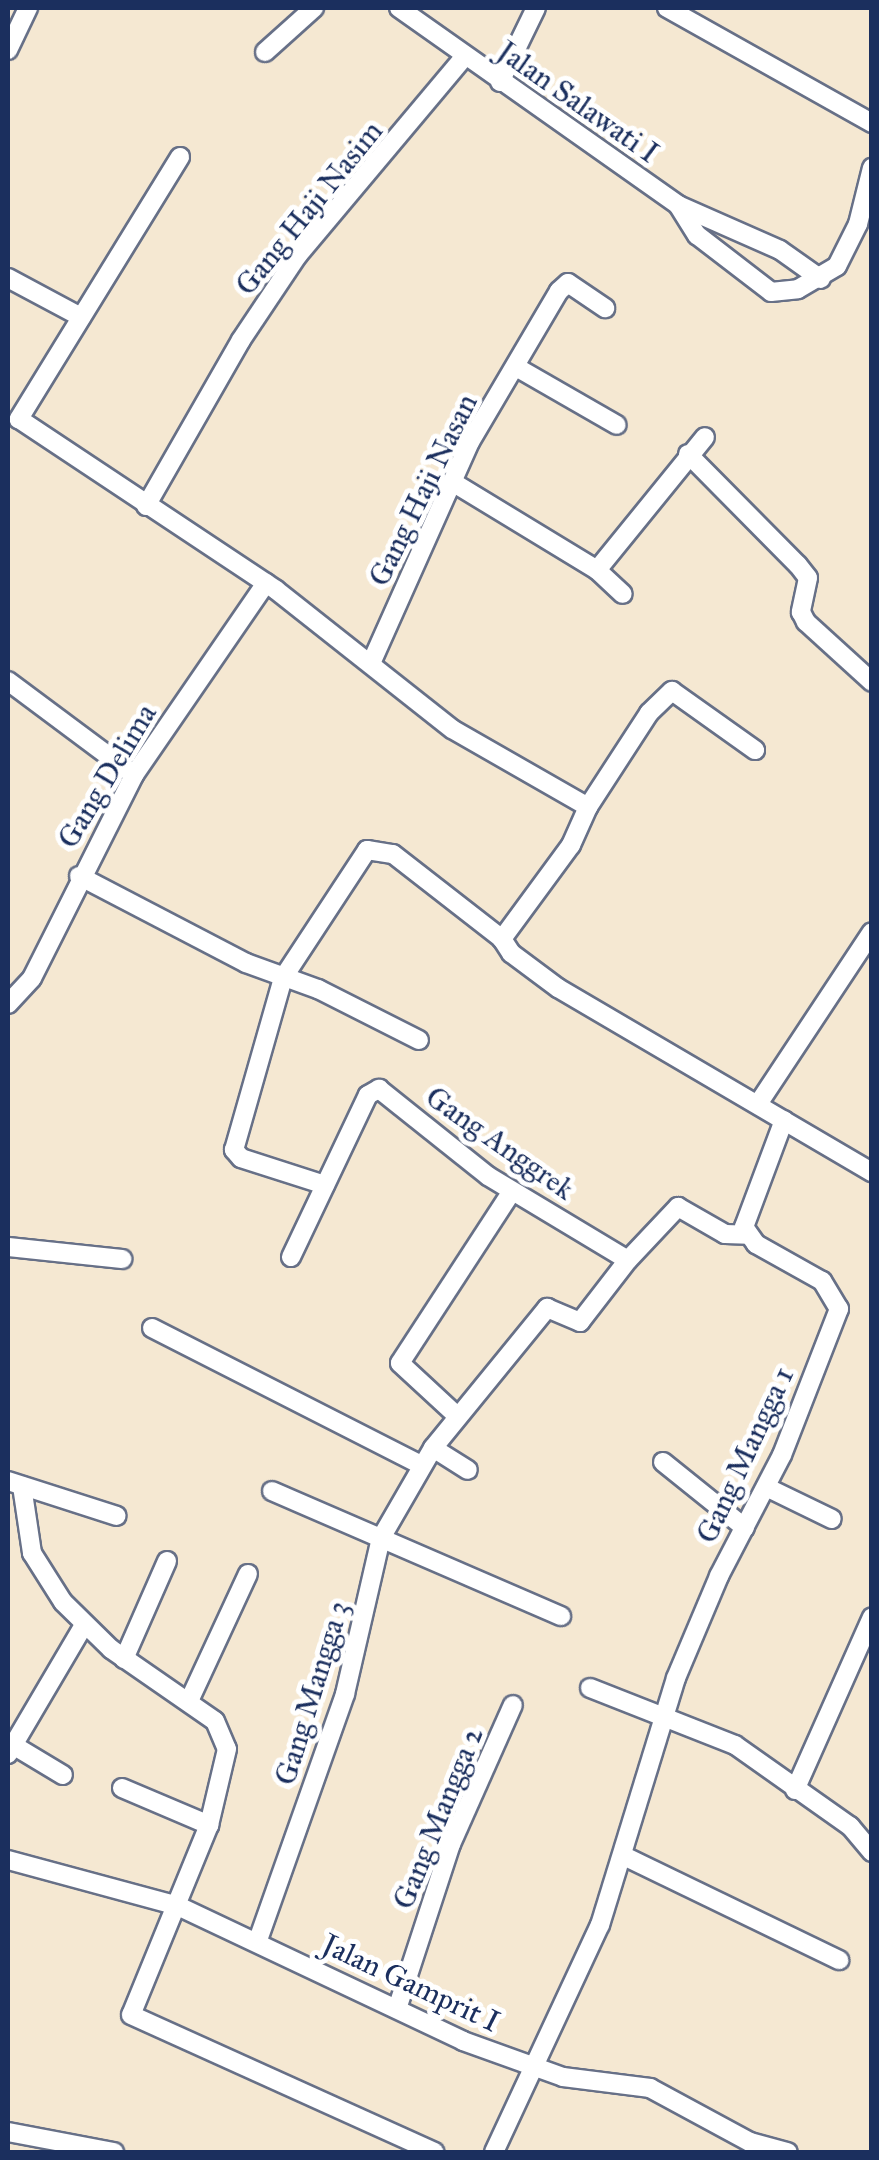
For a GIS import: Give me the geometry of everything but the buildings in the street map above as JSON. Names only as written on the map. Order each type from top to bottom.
[{"type":"street","points":[[8,50],[28,8]]},
{"type":"street","points":[[265,52],[314,8]]},
{"type":"street","name":"Jalan Salawati I","points":[[399,8],[678,205],[780,250],[821,279]]},
{"type":"street","points":[[500,82],[536,8]]},
{"type":"street","points":[[666,8],[872,123]]},
{"type":"street","name":"Gang Haji Nasim","points":[[146,506],[241,340],[298,255],[465,56]]},
{"type":"street","points":[[8,436],[180,157]]},
{"type":"street","points":[[821,279],[837,266],[865,229],[872,168]]},
{"type":"street","name":"Jalan Salawati I","points":[[678,205],[697,235],[755,285],[784,294],[821,279]]},
{"type":"street","points":[[8,278],[82,317]]},
{"type":"street","name":"Gang Haji Nasan","points":[[372,660],[454,483],[563,286],[605,308]]},
{"type":"street","points":[[516,367],[617,425]]},
{"type":"street","points":[[19,419],[266,584],[372,660],[406,696],[452,729],[588,807]]},
{"type":"street","points":[[597,570],[705,437]]},
{"type":"street","points":[[688,454],[798,565],[808,578],[801,612],[806,622],[872,682]]},
{"type":"street","points":[[454,483],[597,570],[623,594]]},
{"type":"street","name":"Gang Delima","points":[[8,1004],[32,978],[78,876],[134,776],[266,584]]},
{"type":"street","points":[[8,681],[134,776]]},
{"type":"street","points":[[502,938],[571,845],[588,807],[649,713],[672,691],[755,750]]},
{"type":"street","points":[[325,1185],[240,1158],[234,1150],[282,978],[366,850],[393,854],[502,938],[558,988],[869,1165]]},
{"type":"street","points":[[78,876],[282,978],[419,1040]]},
{"type":"street","points":[[758,1104],[872,932]]},
{"type":"street","name":"Gang Anggrek","points":[[291,1257],[368,1095],[379,1090],[512,1191],[628,1260]]},
{"type":"street","points":[[628,1260],[678,1208],[725,1234],[748,1235],[744,1220],[784,1120]]},
{"type":"street","points":[[455,1414],[400,1364],[512,1191]]},
{"type":"street","name":"Gang Mangga 1","points":[[494,2152],[535,2070],[626,1857],[665,1721],[712,1593],[766,1487],[839,1309],[822,1281],[748,1235]]},
{"type":"street","points":[[8,1247],[122,1259]]},
{"type":"street","name":"Gang Mangga 3","points":[[258,1940],[345,1694],[381,1538],[421,1465],[455,1414],[547,1308],[580,1322],[628,1260]]},
{"type":"street","points":[[152,1328],[421,1465]]},
{"type":"street","points":[[433,1448],[468,1470]]},
{"type":"street","points":[[663,1462],[746,1528]]},
{"type":"street","points":[[15,1483],[117,1516]]},
{"type":"street","points":[[15,1483],[32,1552],[84,1626],[124,1659],[215,1721],[227,1749],[209,1825],[178,1906],[130,2007],[144,2024],[436,2152]]},
{"type":"street","points":[[766,1487],[832,1519]]},
{"type":"street","points":[[272,1491],[560,1616]]},
{"type":"street","points":[[124,1659],[167,1561]]},
{"type":"street","points":[[189,1701],[248,1574]]},
{"type":"street","points":[[795,1790],[872,1617]]},
{"type":"street","points":[[63,1775],[9,1747],[84,1626]]},
{"type":"street","points":[[590,1688],[735,1746],[850,1826],[872,1852]]},
{"type":"street","name":"Gang Mangga 2","points":[[397,2009],[452,1844],[513,1704]]},
{"type":"street","points":[[122,1788],[209,1825]]},
{"type":"street","points":[[626,1857],[840,1960]]},
{"type":"street","name":"Jalan Gamprit I","points":[[8,1860],[178,1906],[535,2070],[650,2088],[774,2151]]},
{"type":"street","points":[[8,2132],[114,2152]]}]
